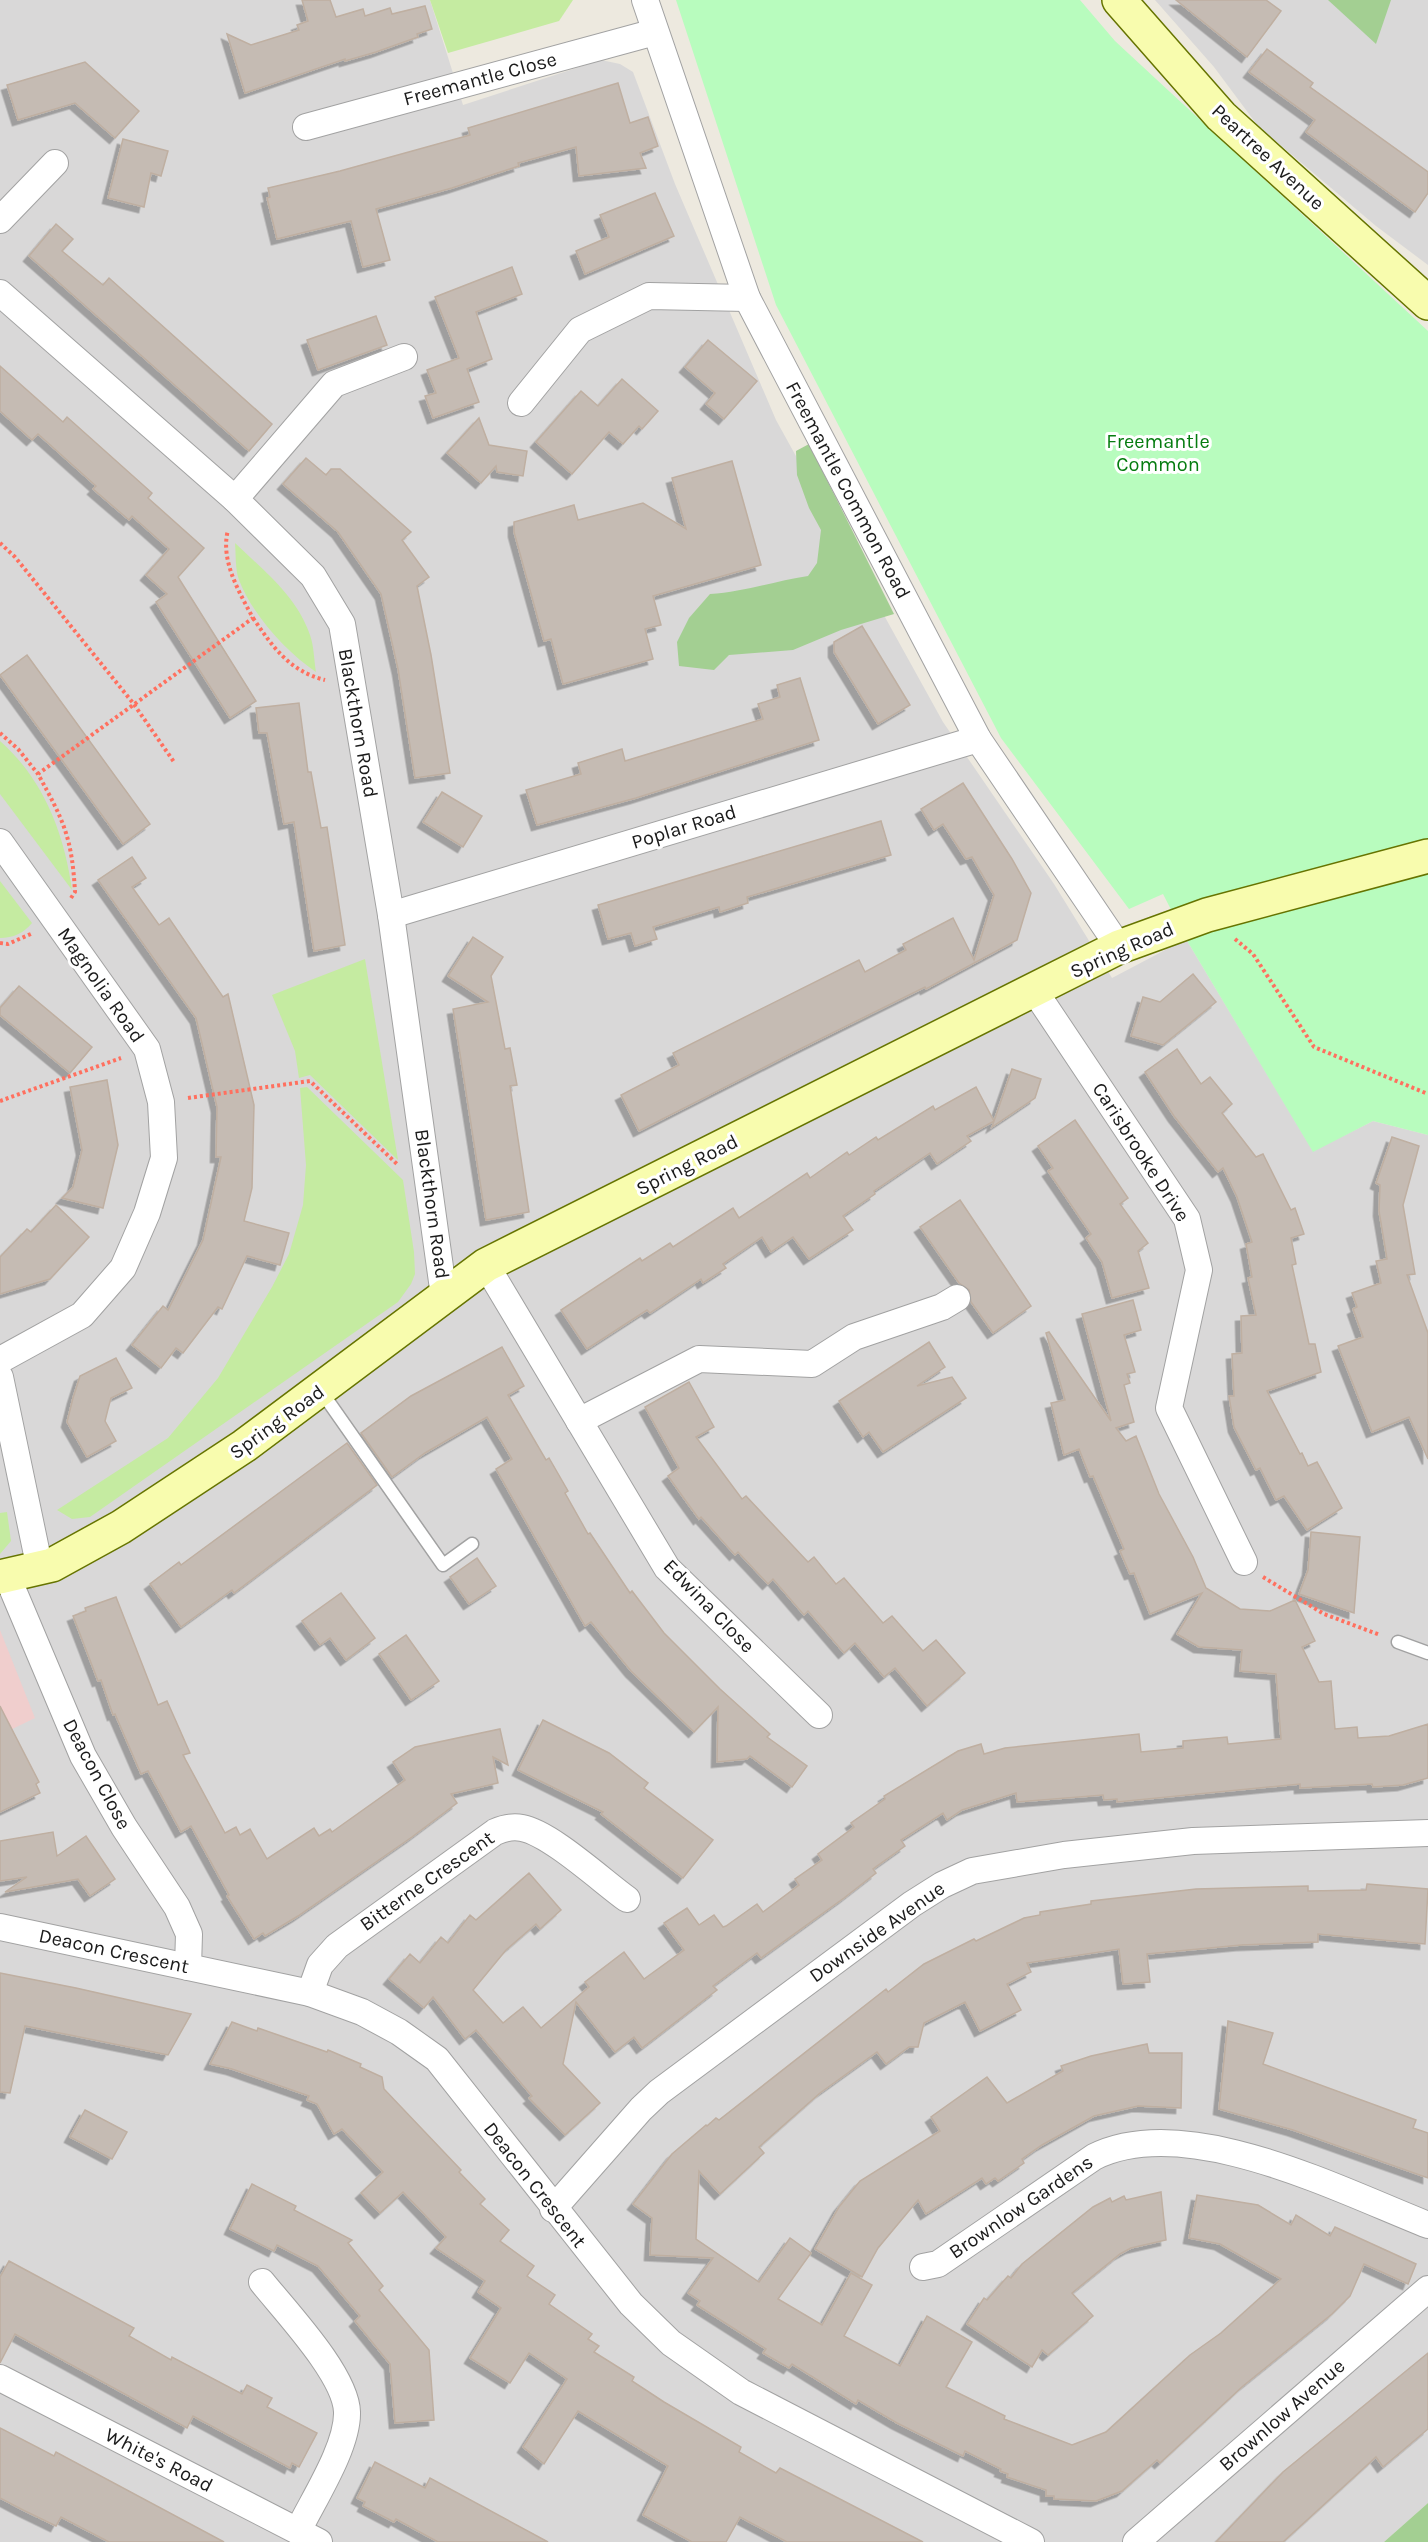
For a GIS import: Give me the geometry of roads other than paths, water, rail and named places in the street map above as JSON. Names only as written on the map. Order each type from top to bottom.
[{"type":"street","name":"Freemantle Common Road","points":[[645,0],[747,298],[978,739],[1119,947]]},
{"type":"street","name":"Peartree Avenue","points":[[1119,0],[1221,116],[1425,291]]},
{"type":"street","name":"Freemantle Close","points":[[306,127],[655,32]]},
{"type":"street","points":[[0,220],[55,163]]},
{"type":"street","name":"Blackthorn Road","points":[[0,293],[235,500],[313,576],[342,624],[391,915],[444,1296]]},
{"type":"street","points":[[521,402],[580,330],[649,296],[747,298]]},
{"type":"street","points":[[235,500],[334,384],[404,357]]},
{"type":"street","name":"Poplar Road","points":[[391,915],[978,739]]},
{"type":"street","name":"Magnolia Road","points":[[0,842],[147,1049],[161,1102],[164,1158],[147,1213],[123,1268],[82,1315],[0,1360]]},
{"type":"street","name":"Spring Road","points":[[4,1577],[40,1569],[121,1527],[244,1446],[321,1391],[486,1266],[1119,947],[1207,915],[1428,856]]},
{"type":"street","name":"Carisbrooke Drive","points":[[1034,990],[1187,1219],[1199,1270],[1169,1408],[1244,1562]]},
{"type":"street","name":"Edwina Close","points":[[486,1266],[667,1568],[819,1715]]},
{"type":"street","points":[[579,1421],[699,1359],[812,1364],[854,1336],[942,1307],[957,1298]]},
{"type":"street","points":[[0,1377],[40,1569]]},
{"type":"street","name":"Deacon Close","points":[[4,1577],[83,1756],[124,1827],[177,1907],[189,1934],[188,1967]]},
{"type":"street","name":"Bitterne Crescent","points":[[310,1994],[320,1965],[337,1946],[495,1832],[507,1827],[524,1828],[543,1837],[627,1899]]},
{"type":"street","name":"Downside Avenue","points":[[553,2209],[641,2109],[685,2071],[912,1904],[941,1885],[972,1871],[1064,1855],[1193,1841],[1428,1833]]},
{"type":"street","name":"Deacon Crescent","points":[[0,1927],[310,1994],[362,2012],[399,2032],[437,2059],[553,2209],[637,2312],[670,2343],[711,2374],[797,2422],[1031,2542]]},
{"type":"street","name":"Brownlow Gardens","points":[[923,2267],[938,2264],[1094,2157],[1114,2146],[1158,2142],[1201,2145],[1284,2168],[1428,2225]]},
{"type":"street","points":[[262,2282],[335,2377],[345,2396],[347,2414],[338,2450],[308,2537]]},
{"type":"street","name":"Brownlow Avenue","points":[[1136,2542],[1428,2289]]},
{"type":"street","name":"White's Road","points":[[0,2378],[308,2537]]},
{"type":"lane","points":[[321,1391],[443,1565],[472,1544]]},
{"type":"lane","points":[[1398,1642],[1428,1653]]},
{"type":"park label","name":"Freemantle Common","points":[[1158,452]]}]
